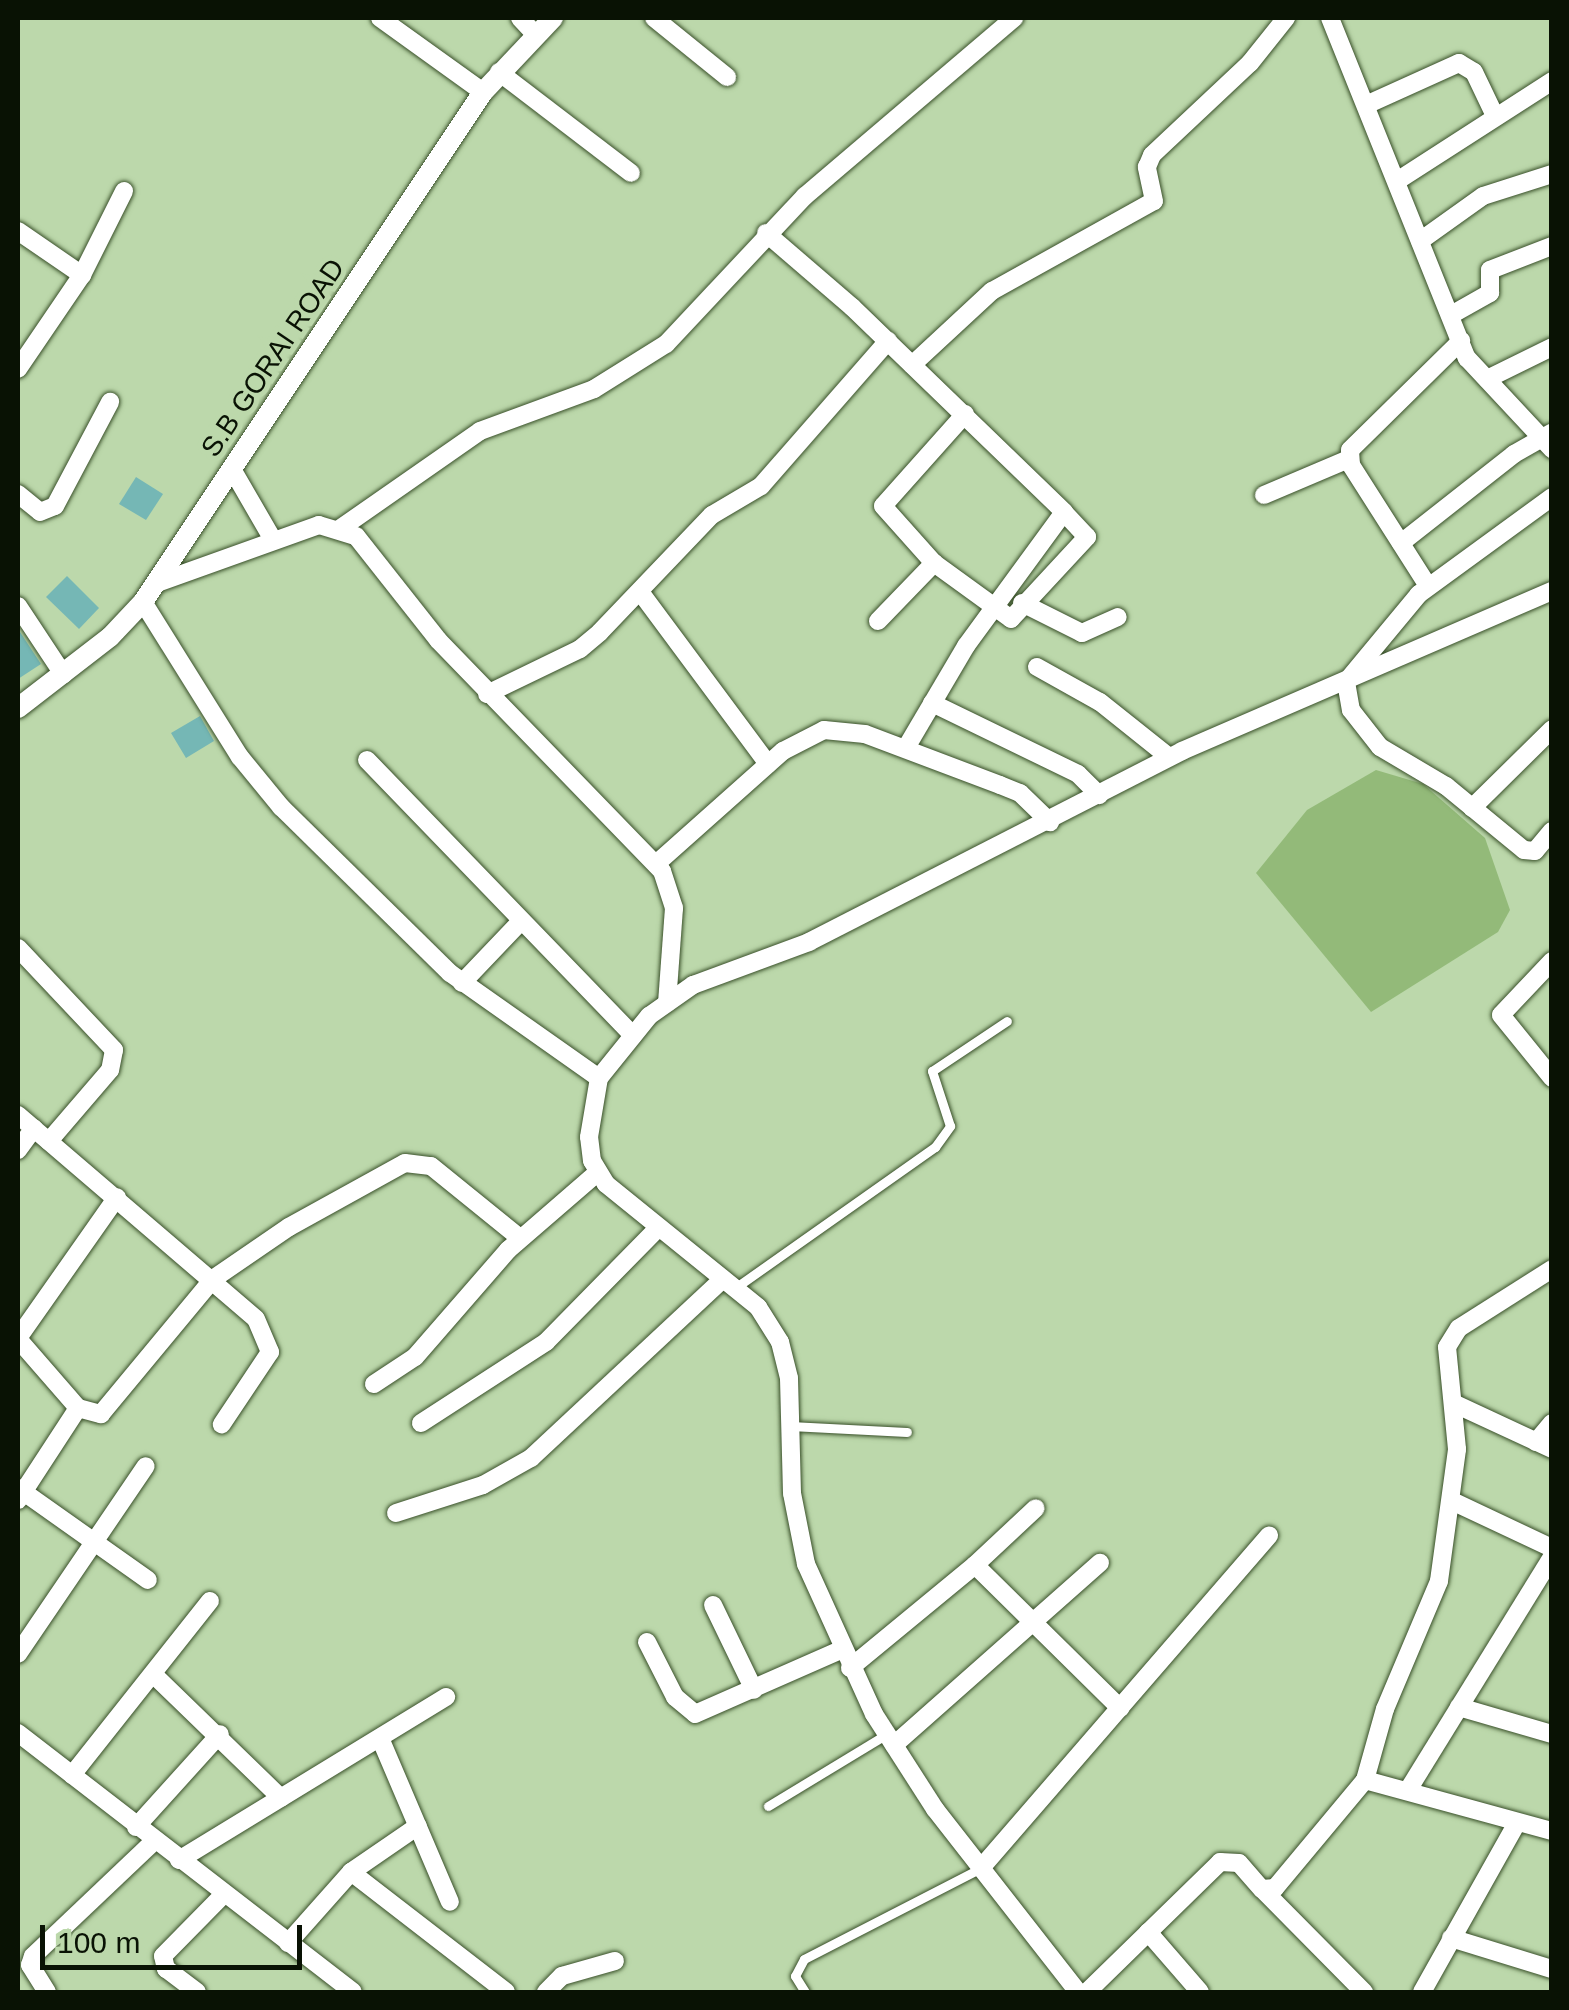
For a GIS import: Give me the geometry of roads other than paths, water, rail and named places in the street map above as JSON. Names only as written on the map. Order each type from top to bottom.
[{"type":"street","points":[[380,18],[483,92]]},
{"type":"street","points":[[520,18],[536,34]]},
{"type":"street","name":"S.B GORAI ROAD","points":[[18,708],[64,674],[143,602],[158,583],[483,92],[553,18]]},
{"type":"street","points":[[654,18],[727,78]]},
{"type":"street","points":[[912,365],[992,291],[1154,200],[1146,168],[1152,155],[1250,63],[1286,18]]},
{"type":"street","points":[[1330,18],[1461,341],[1486,379],[1548,440],[1401,543]]},
{"type":"street","points":[[341,528],[480,431],[594,389],[633,367],[693,316],[766,234],[1008,20]]},
{"type":"street","points":[[1366,105],[1459,63],[1474,72],[1496,116]]},
{"type":"street","points":[[499,72],[631,174]]},
{"type":"street","points":[[1397,181],[1552,81]]},
{"type":"street","points":[[1420,242],[1474,201],[1552,174]]},
{"type":"street","points":[[18,369],[82,275],[124,191]]},
{"type":"street","points":[[18,231],[82,275]]},
{"type":"street","points":[[766,234],[888,341],[965,414],[1064,512],[1086,537],[1010,620],[934,563],[883,506],[965,414]]},
{"type":"street","points":[[1451,315],[1490,293],[1490,270],[1552,246]]},
{"type":"street","points":[[488,694],[580,649],[641,593],[712,515],[761,486],[888,341]]},
{"type":"street","points":[[1428,586],[1349,459],[1354,443],[1461,341]]},
{"type":"street","points":[[1486,379],[1552,347]]},
{"type":"street","points":[[18,494],[40,512],[55,506],[110,402]]},
{"type":"street","points":[[1264,494],[1349,459]]},
{"type":"street","points":[[232,469],[272,538]]},
{"type":"street","points":[[1552,497],[1428,586],[1372,644],[1346,682],[1351,710],[1369,737],[1530,853],[1552,831]]},
{"type":"street","points":[[906,748],[992,608],[1064,512]]},
{"type":"street","points":[[158,583],[272,538],[319,525],[341,528],[372,550],[438,640],[656,864],[674,908],[667,1003]]},
{"type":"street","points":[[878,621],[934,563]]},
{"type":"street","points":[[1078,1992],[981,1868],[890,1739],[850,1668],[806,1564],[792,1493],[790,1426],[780,1342],[758,1307],[658,1228],[598,1172],[588,1137],[599,1078],[633,1035],[693,985],[809,942],[1169,758],[1552,590]]},
{"type":"street","points":[[641,593],[768,764]]},
{"type":"street","points":[[143,602],[240,757],[281,807],[462,983],[599,1078]]},
{"type":"street","points":[[1022,603],[1082,633],[1118,617]]},
{"type":"street","points":[[18,606],[64,674]]},
{"type":"street","points":[[1037,667],[1100,702],[1169,758]]},
{"type":"street","points":[[932,703],[1078,774],[1100,795]]},
{"type":"street","points":[[1472,808],[1552,729]]},
{"type":"street","points":[[656,864],[768,764],[824,730],[865,734],[1020,793],[1050,822]]},
{"type":"street","points":[[367,760],[633,1035]]},
{"type":"street","points":[[462,983],[521,921]]},
{"type":"street","points":[[18,948],[114,1050],[110,1070],[42,1134],[18,1150]]},
{"type":"street","points":[[1550,964],[1502,1015],[1552,1078]]},
{"type":"street","points":[[18,1115],[213,1278],[256,1319],[270,1352],[222,1424]]},
{"type":"street","points":[[118,1197],[18,1338],[78,1408],[101,1414],[112,1409],[213,1278],[289,1227],[404,1163],[432,1166],[520,1238]]},
{"type":"street","points":[[374,1384],[415,1357],[520,1238],[598,1172]]},
{"type":"street","points":[[421,1422],[546,1342],[658,1228]]},
{"type":"street","points":[[1262,1889],[1286,1880],[1366,1780],[1385,1709],[1433,1604],[1458,1449],[1446,1359],[1451,1337],[1552,1269]]},
{"type":"street","points":[[396,1513],[483,1485],[531,1458],[729,1283]]},
{"type":"street","points":[[1453,1403],[1544,1446],[1552,1422]]},
{"type":"street","points":[[78,1408],[19,1494],[148,1580]]},
{"type":"street","points":[[18,1654],[146,1466]]},
{"type":"street","points":[[1452,1501],[1552,1548]]},
{"type":"street","points":[[850,1668],[975,1565],[1036,1508]]},
{"type":"street","points":[[981,1868],[1269,1536]]},
{"type":"street","points":[[1408,1790],[1552,1557]]},
{"type":"street","points":[[890,1739],[1034,1623],[1100,1563]]},
{"type":"street","points":[[975,1565],[1120,1708]]},
{"type":"street","points":[[72,1775],[210,1602]]},
{"type":"street","points":[[713,1605],[754,1690]]},
{"type":"street","points":[[647,1642],[688,1713],[754,1690],[841,1650]]},
{"type":"street","points":[[152,1674],[220,1734],[281,1798]]},
{"type":"street","points":[[179,1860],[446,1697]]},
{"type":"street","points":[[1460,1706],[1552,1734]]},
{"type":"street","points":[[18,1734],[353,1992]]},
{"type":"street","points":[[136,1826],[220,1734]]},
{"type":"street","points":[[380,1738],[450,1902]]},
{"type":"street","points":[[1366,1780],[1552,1831]]},
{"type":"street","points":[[1422,1992],[1517,1823]]},
{"type":"street","points":[[288,1943],[352,1872],[418,1826]]},
{"type":"street","points":[[48,1992],[30,1965],[34,1956],[154,1840]]},
{"type":"street","points":[[1087,1992],[1220,1862],[1240,1863],[1364,1992]]},
{"type":"street","points":[[352,1872],[506,1992]]},
{"type":"street","points":[[197,1992],[166,1969],[163,1956],[224,1894]]},
{"type":"street","points":[[1148,1932],[1200,1992]]},
{"type":"street","points":[[1451,1938],[1552,1969]]},
{"type":"street","points":[[546,1992],[562,1976],[615,1961]]},
{"type":"lane","points":[[729,1283],[935,1147],[950,1126],[932,1070],[1006,1021]]},
{"type":"lane","points":[[790,1426],[907,1432]]},
{"type":"lane","points":[[768,1806],[890,1739]]},
{"type":"lane","points":[[805,1992],[795,1976],[804,1960],[981,1868]]}]
